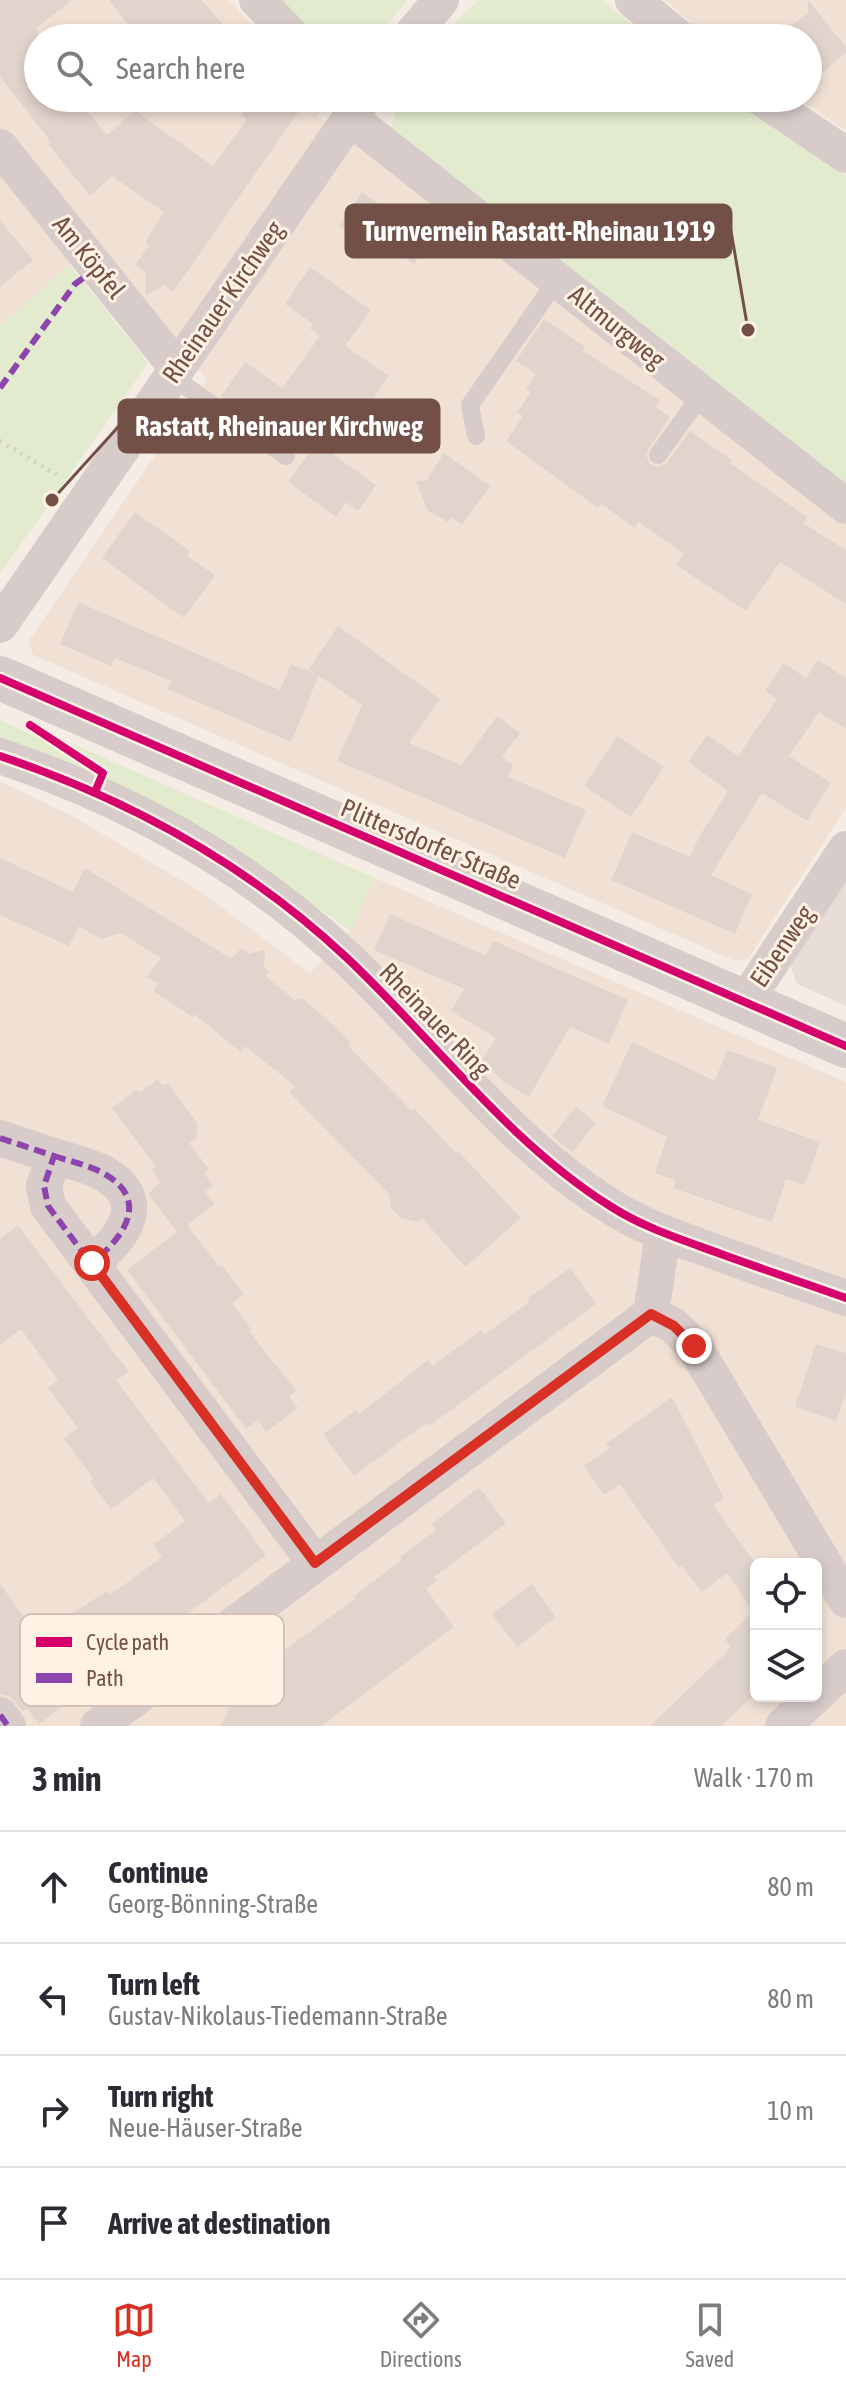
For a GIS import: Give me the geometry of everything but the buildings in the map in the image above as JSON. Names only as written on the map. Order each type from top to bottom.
[{"type":"street","points":[[257,0],[280,24]]},
{"type":"street","points":[[421,24],[441,0]]},
{"type":"street","points":[[633,0],[662,24]]},
{"type":"street","name":"Rheinauer Kirchweg","points":[[0,625],[354,112]]},
{"type":"street","name":"Altmurgweg","points":[[362,112],[557,280],[846,506]]},
{"type":"street","points":[[782,112],[846,155]]},
{"type":"street","name":"Am Köpfel","points":[[0,147],[174,372]]},
{"type":"street","name":"Plittersdorfer Straße","points":[[0,678],[846,1046]]},
{"type":"street","name":"Rheinauer Ring","points":[[0,756],[95,792],[176,832],[237,870],[346,957],[531,1147],[612,1207],[663,1234],[846,1298]]},
{"type":"street","name":"Eibenweg","points":[[745,1002],[846,849]]},
{"type":"street","points":[[0,1138],[103,1173],[121,1188],[129,1208],[125,1230],[113,1246],[92,1263]]},
{"type":"street","points":[[54,1156],[44,1186],[48,1206],[315,1563]]},
{"type":"street","points":[[247,1614],[651,1314],[663,1234]]},
{"type":"street","points":[[651,1314],[674,1326],[694,1346],[846,1600]]},
{"type":"street","points":[[822,1690],[846,1667]]},
{"type":"street","points":[[783,1726],[809,1702]]},
{"type":"street","points":[[98,1726],[125,1706]]},
{"type":"street","points":[[0,1715],[8,1726]]},
{"type":"lane","points":[[476,436],[470,405],[557,280]]},
{"type":"lane","points":[[174,372],[286,456]]},
{"type":"lane","points":[[658,455],[701,395]]},
{"type":"path","points":[[0,441],[90,495]]},
{"type":"shaded area","points":[[0,0],[229,0],[251,24],[24,24],[24,112],[320,112],[317,116],[387,164],[846,523],[846,808],[748,959],[735,961],[33,655],[28,642],[207,379],[164,334],[92,245],[0,326]]},
{"type":"shaded area","points":[[665,0],[846,0],[846,131],[818,112],[822,112],[822,24],[692,24]]},
{"type":"shaded area","points":[[0,781],[76,818],[201,892],[310,973],[350,931],[375,878],[846,1082],[846,1726],[0,1726]]},
{"type":"shaded area","points":[[846,875],[846,1006],[797,984],[789,962]]},
{"type":"green space","points":[[272,0],[408,0],[387,24],[297,24]]},
{"type":"green space","points":[[479,0],[602,0],[631,24],[454,24]]},
{"type":"green space","points":[[397,112],[749,112],[846,176],[846,483],[391,127]]},
{"type":"green space","points":[[69,265],[148,363],[0,574],[0,326]]},
{"type":"green space","points":[[0,720],[50,743],[53,735],[375,878],[351,931],[213,835],[0,739]]},
{"type":"marked path","points":[[0,388],[75,284],[97,268]]},
{"type":"marked path","points":[[0,1138],[54,1156],[44,1186],[48,1206],[315,1563]]},
{"type":"marked path","points":[[54,1156],[103,1173],[118,1184],[126,1195],[128,1219],[114,1242],[92,1263]]},
{"type":"marked path","points":[[0,1715],[8,1726]]},
{"type":"cycle path","points":[[0,678],[846,1046]]},
{"type":"cycle path","points":[[30,725],[103,773],[95,792]]},
{"type":"cycle path","points":[[0,756],[48,773],[140,814],[184,838],[269,893],[347,958],[538,1152],[610,1206],[664,1233],[846,1298]]},
{"type":"place","name":"Turnvernein Rastatt-Rheinau 1919","points":[[748,330]]},
{"type":"place","name":"Rastatt, Rheinauer Kirchweg","points":[[52,500]]},
{"type":"route","points":[[92,1263],[315,1563],[651,1314],[674,1326],[694,1346]]}]
